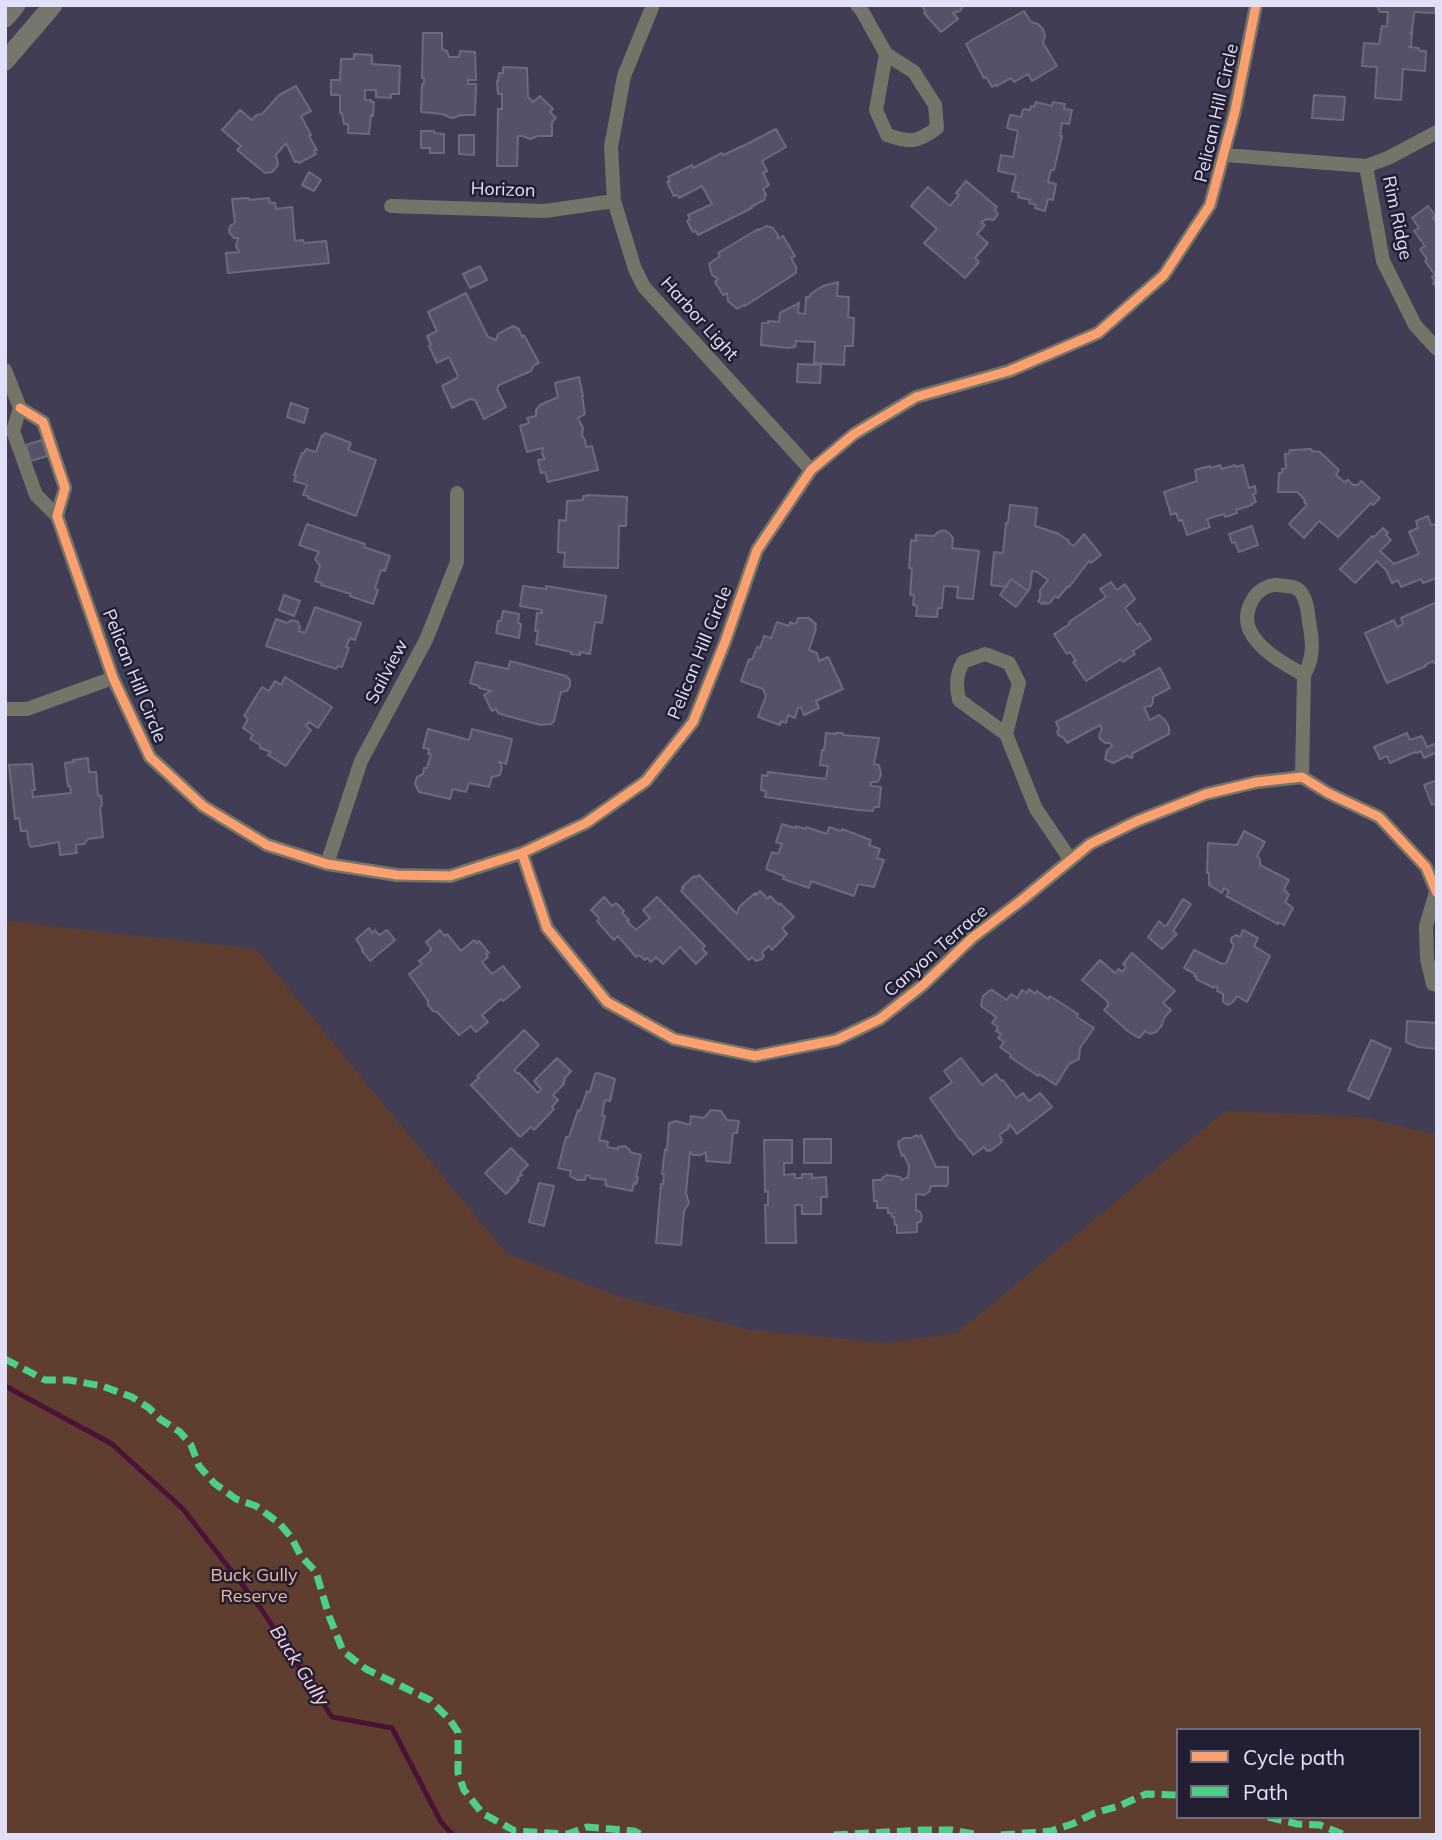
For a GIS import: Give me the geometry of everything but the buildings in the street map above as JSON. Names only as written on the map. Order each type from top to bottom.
[{"type":"street","points":[[5,18],[16,5]]},
{"type":"street","points":[[5,61],[53,5]]},
{"type":"street","name":"Harbor Light","points":[[653,5],[624,76],[611,148],[614,201],[635,268],[644,287],[811,470]]},
{"type":"street","points":[[857,5],[886,54],[914,72],[935,105],[937,128],[922,139],[907,142],[887,135],[876,110],[886,54]]},
{"type":"street","name":"Pelican Hill Circle","points":[[20,408],[13,430],[36,495],[57,516],[113,678],[150,757],[203,806],[267,845],[327,864],[397,875],[450,876],[522,853],[586,823],[646,781],[693,722],[757,550],[811,470],[854,434],[916,397],[1009,371],[1098,333],[1164,275],[1210,205],[1225,155],[1256,5]]},
{"type":"street","points":[[1225,155],[1366,166],[1388,158],[1437,132]]},
{"type":"street","name":"Rim Ridge","points":[[1366,166],[1383,261],[1415,325],[1437,349]]},
{"type":"street","name":"Horizon","points":[[391,206],[545,211],[614,201]]},
{"type":"street","name":"Pelican Hill Circle","points":[[5,370],[20,408],[43,422],[65,488],[57,516]]},
{"type":"street","name":"Sailview","points":[[327,864],[360,761],[426,640],[457,562],[457,493]]},
{"type":"street","points":[[1304,675],[1266,651],[1250,631],[1247,620],[1249,606],[1257,593],[1270,585],[1292,587],[1300,591],[1311,633],[1310,664],[1304,675],[1302,777],[1328,793],[1379,817],[1426,867],[1436,892],[1426,926],[1427,960],[1433,984],[1437,985]]},
{"type":"street","points":[[1006,734],[1019,683],[1009,663],[985,654],[963,662],[957,673],[959,700],[1006,734],[1036,809],[1070,859]]},
{"type":"street","points":[[5,709],[27,709],[113,678]]},
{"type":"street","name":"Canyon Terrace","points":[[522,853],[547,928],[607,1002],[674,1039],[755,1056],[836,1040],[880,1019],[923,985],[972,938],[1070,859],[1101,838],[1206,794],[1257,782],[1302,777]]},
{"type":"green space","name":"Buck Gully Reserve","points":[[5,921],[256,949],[507,1254],[621,1297],[753,1330],[888,1343],[957,1333],[1225,1111],[1363,1117],[1437,1135],[1437,1835],[5,1835]]},
{"type":"waterway","name":"Buck Gully","points":[[5,1386],[112,1444],[183,1509],[262,1610],[332,1717],[392,1728],[441,1822],[453,1835]]},
{"type":"marked path","points":[[5,1359],[45,1380],[69,1380],[102,1386],[132,1397],[180,1432],[191,1445],[199,1466],[214,1483],[236,1499],[256,1506],[279,1523],[291,1537],[301,1556],[316,1572],[343,1651],[366,1669],[430,1700],[450,1720],[458,1732],[458,1773],[464,1790],[482,1813],[515,1831],[568,1834],[587,1827],[634,1831],[642,1835]]},
{"type":"marked path","points":[[1001,1835],[1051,1831],[1146,1794],[1176,1795]]},
{"type":"marked path","points":[[1276,1819],[1297,1824],[1320,1825],[1345,1835]]},
{"type":"marked path","points":[[834,1835],[923,1830],[951,1830],[979,1835]]},
{"type":"cycle path","points":[[20,408],[43,422],[65,488],[57,516],[113,678],[150,757],[203,806],[267,845],[327,864],[397,875],[450,876],[522,853],[586,823],[646,781],[693,722],[757,550],[811,470],[854,434],[916,397],[1009,371],[1098,333],[1164,275],[1210,205],[1235,111],[1256,5]]},
{"type":"cycle path","points":[[522,853],[547,928],[607,1002],[674,1039],[755,1056],[836,1040],[880,1019],[923,985],[972,938],[1090,844],[1137,821],[1206,794],[1257,782],[1302,777],[1328,793],[1379,817],[1426,867],[1437,893]]}]
